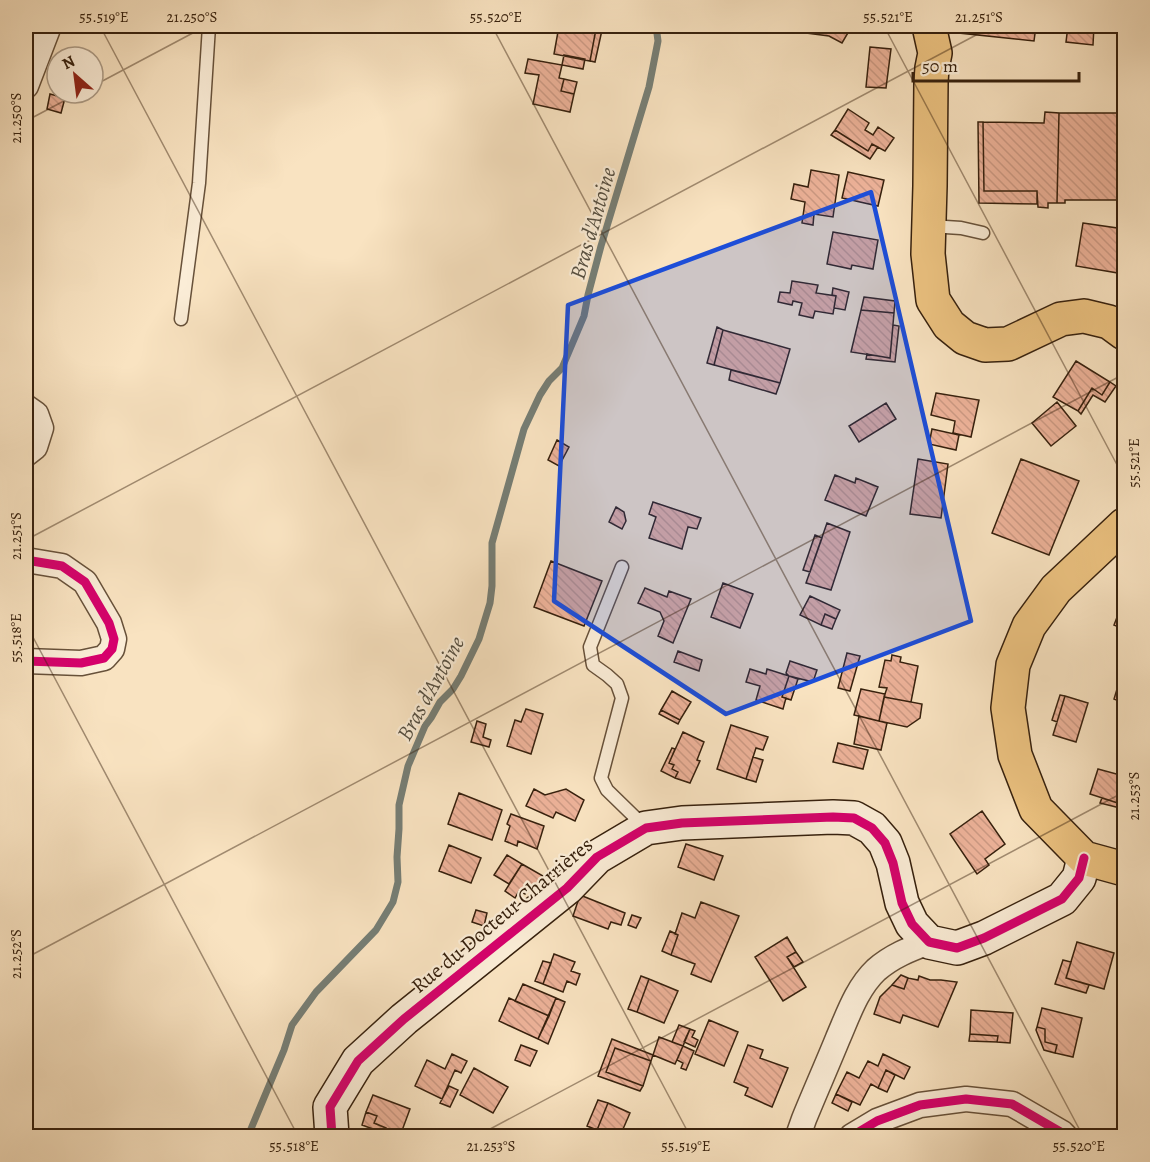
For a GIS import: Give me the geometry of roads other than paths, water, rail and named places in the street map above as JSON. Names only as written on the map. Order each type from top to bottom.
[{"type":"main road","points":[[909,26],[932,68]]},
{"type":"main road","points":[[929,26],[935,53],[932,68],[928,254],[933,300],[949,325],[965,338],[985,345],[1008,344],[1061,319],[1084,316],[1109,322],[1125,333]]},
{"type":"main road","points":[[1125,525],[1056,589],[1029,626],[1013,665],[1008,708],[1015,755],[1036,809],[1084,858],[1125,869]]},
{"type":"street","points":[[26,86],[49,26]]},
{"type":"street","points":[[26,406],[36,414],[41,428],[35,447],[26,454]]},
{"type":"street","points":[[26,560],[62,566],[85,582],[108,623],[114,639],[112,649],[104,658],[81,663],[26,660]]},
{"type":"street","name":"Rue du Docteur Charrières","points":[[332,1137],[330,1107],[358,1061],[404,1019],[567,888],[597,856],[646,828],[682,823],[854,818],[872,828],[885,843],[893,863],[902,903],[912,924],[929,942]]},
{"type":"street","points":[[798,1137],[852,1006],[864,984],[875,971],[907,950],[929,942],[957,948],[984,938],[1062,899],[1079,878],[1084,858]]},
{"type":"street","points":[[852,1137],[877,1121],[920,1106],[966,1099],[1012,1104],[1062,1133],[1065,1137]]},
{"type":"lane","points":[[181,319],[199,183],[209,26]]},
{"type":"lane","points":[[929,226],[961,228],[982,233]]},
{"type":"lane","points":[[622,567],[590,647],[593,665],[617,684],[622,698],[601,778],[607,790],[646,828]]},
{"type":"waterway","name":"Bras d'Antoine","points":[[248,1136],[292,1025],[316,992],[376,930],[393,902],[398,882],[399,805],[408,766],[425,726],[440,702],[453,689],[479,639],[490,603],[492,543],[524,429],[540,395],[549,381],[562,368],[584,316],[601,246],[649,87],[658,41],[656,26]]}]
